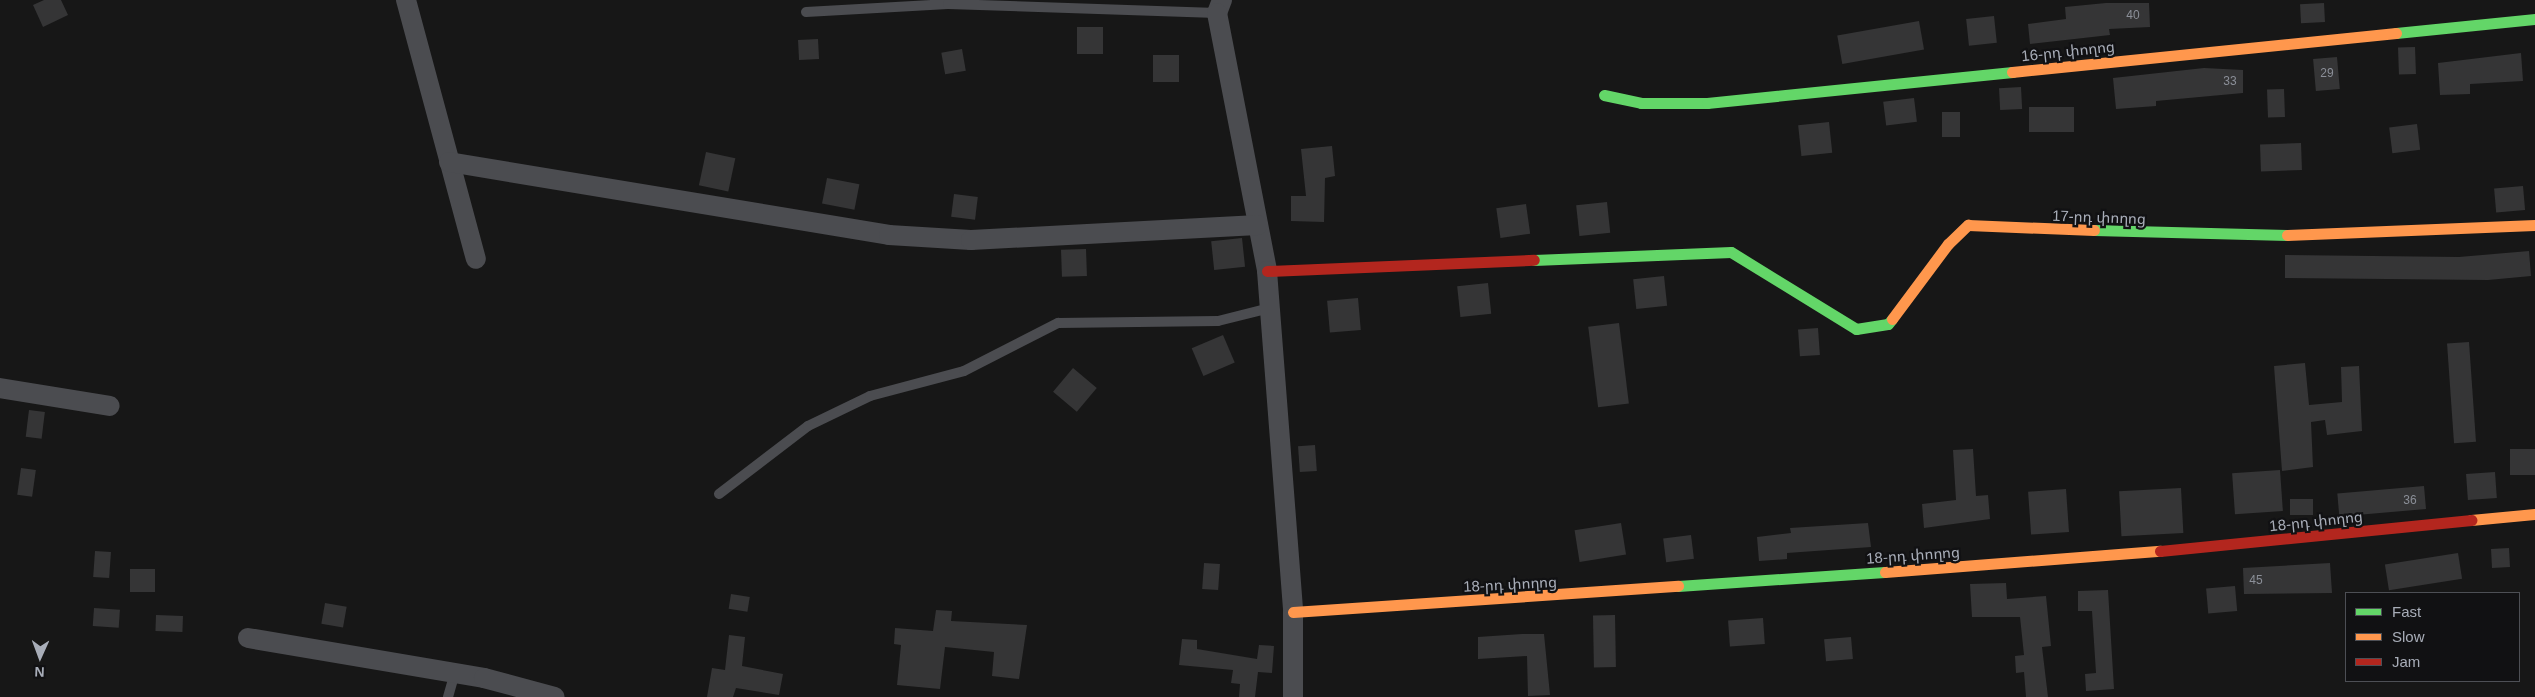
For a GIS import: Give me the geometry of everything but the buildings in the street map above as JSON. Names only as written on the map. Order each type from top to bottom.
[{"type":"street","points":[[406,0],[476,259]]},
{"type":"street","points":[[1220,6],[1267,271],[1292,612],[1292,697]]},
{"type":"street","name":"16-րդ փողոց","points":[[1604,96],[1641,103],[1707,103],[2535,19]]},
{"type":"street","points":[[449,162],[889,235],[971,240],[1258,225]]},
{"type":"street","name":"17-րդ փողոց","points":[[1267,271],[1731,252],[1801,299],[1856,329],[1888,324],[1948,244],[1968,225],[2252,236],[2535,226]]},
{"type":"street","points":[[0,388],[110,406]]},
{"type":"street","name":"18-րդ փողոց","points":[[1292,612],[2065,560],[2535,514]]},
{"type":"street","points":[[248,638],[455,673],[555,697]]},
{"type":"lane","points":[[806,12],[948,4],[1220,6]]},
{"type":"lane","points":[[719,494],[808,426],[870,396],[964,371],[1058,323],[1218,321],[1270,308]]},
{"type":"lane","points":[[448,697],[455,673]]},
{"type":"traffic: fast","points":[[2396,33],[2535,19]]},
{"type":"traffic: fast","points":[[1604,95],[1641,103],[1707,103],[2012,72]]},
{"type":"traffic: fast","points":[[2094,230],[2287,235]]},
{"type":"traffic: fast","points":[[1534,260],[1731,252],[1856,329],[1888,324],[1892,319]]},
{"type":"traffic: fast","points":[[1678,586],[1885,572]]},
{"type":"traffic: slow","points":[[2012,72],[2396,33]]},
{"type":"traffic: slow","points":[[1892,319],[1948,244],[1968,225],[2094,230]]},
{"type":"traffic: slow","points":[[2287,235],[2535,225]]},
{"type":"traffic: slow","points":[[2471,520],[2535,514]]},
{"type":"traffic: slow","points":[[1885,572],[2160,551]]},
{"type":"traffic: slow","points":[[1293,612],[1678,586]]},
{"type":"traffic: jam","points":[[1267,271],[1534,260]]},
{"type":"traffic: jam","points":[[2160,551],[2471,520]]}]
